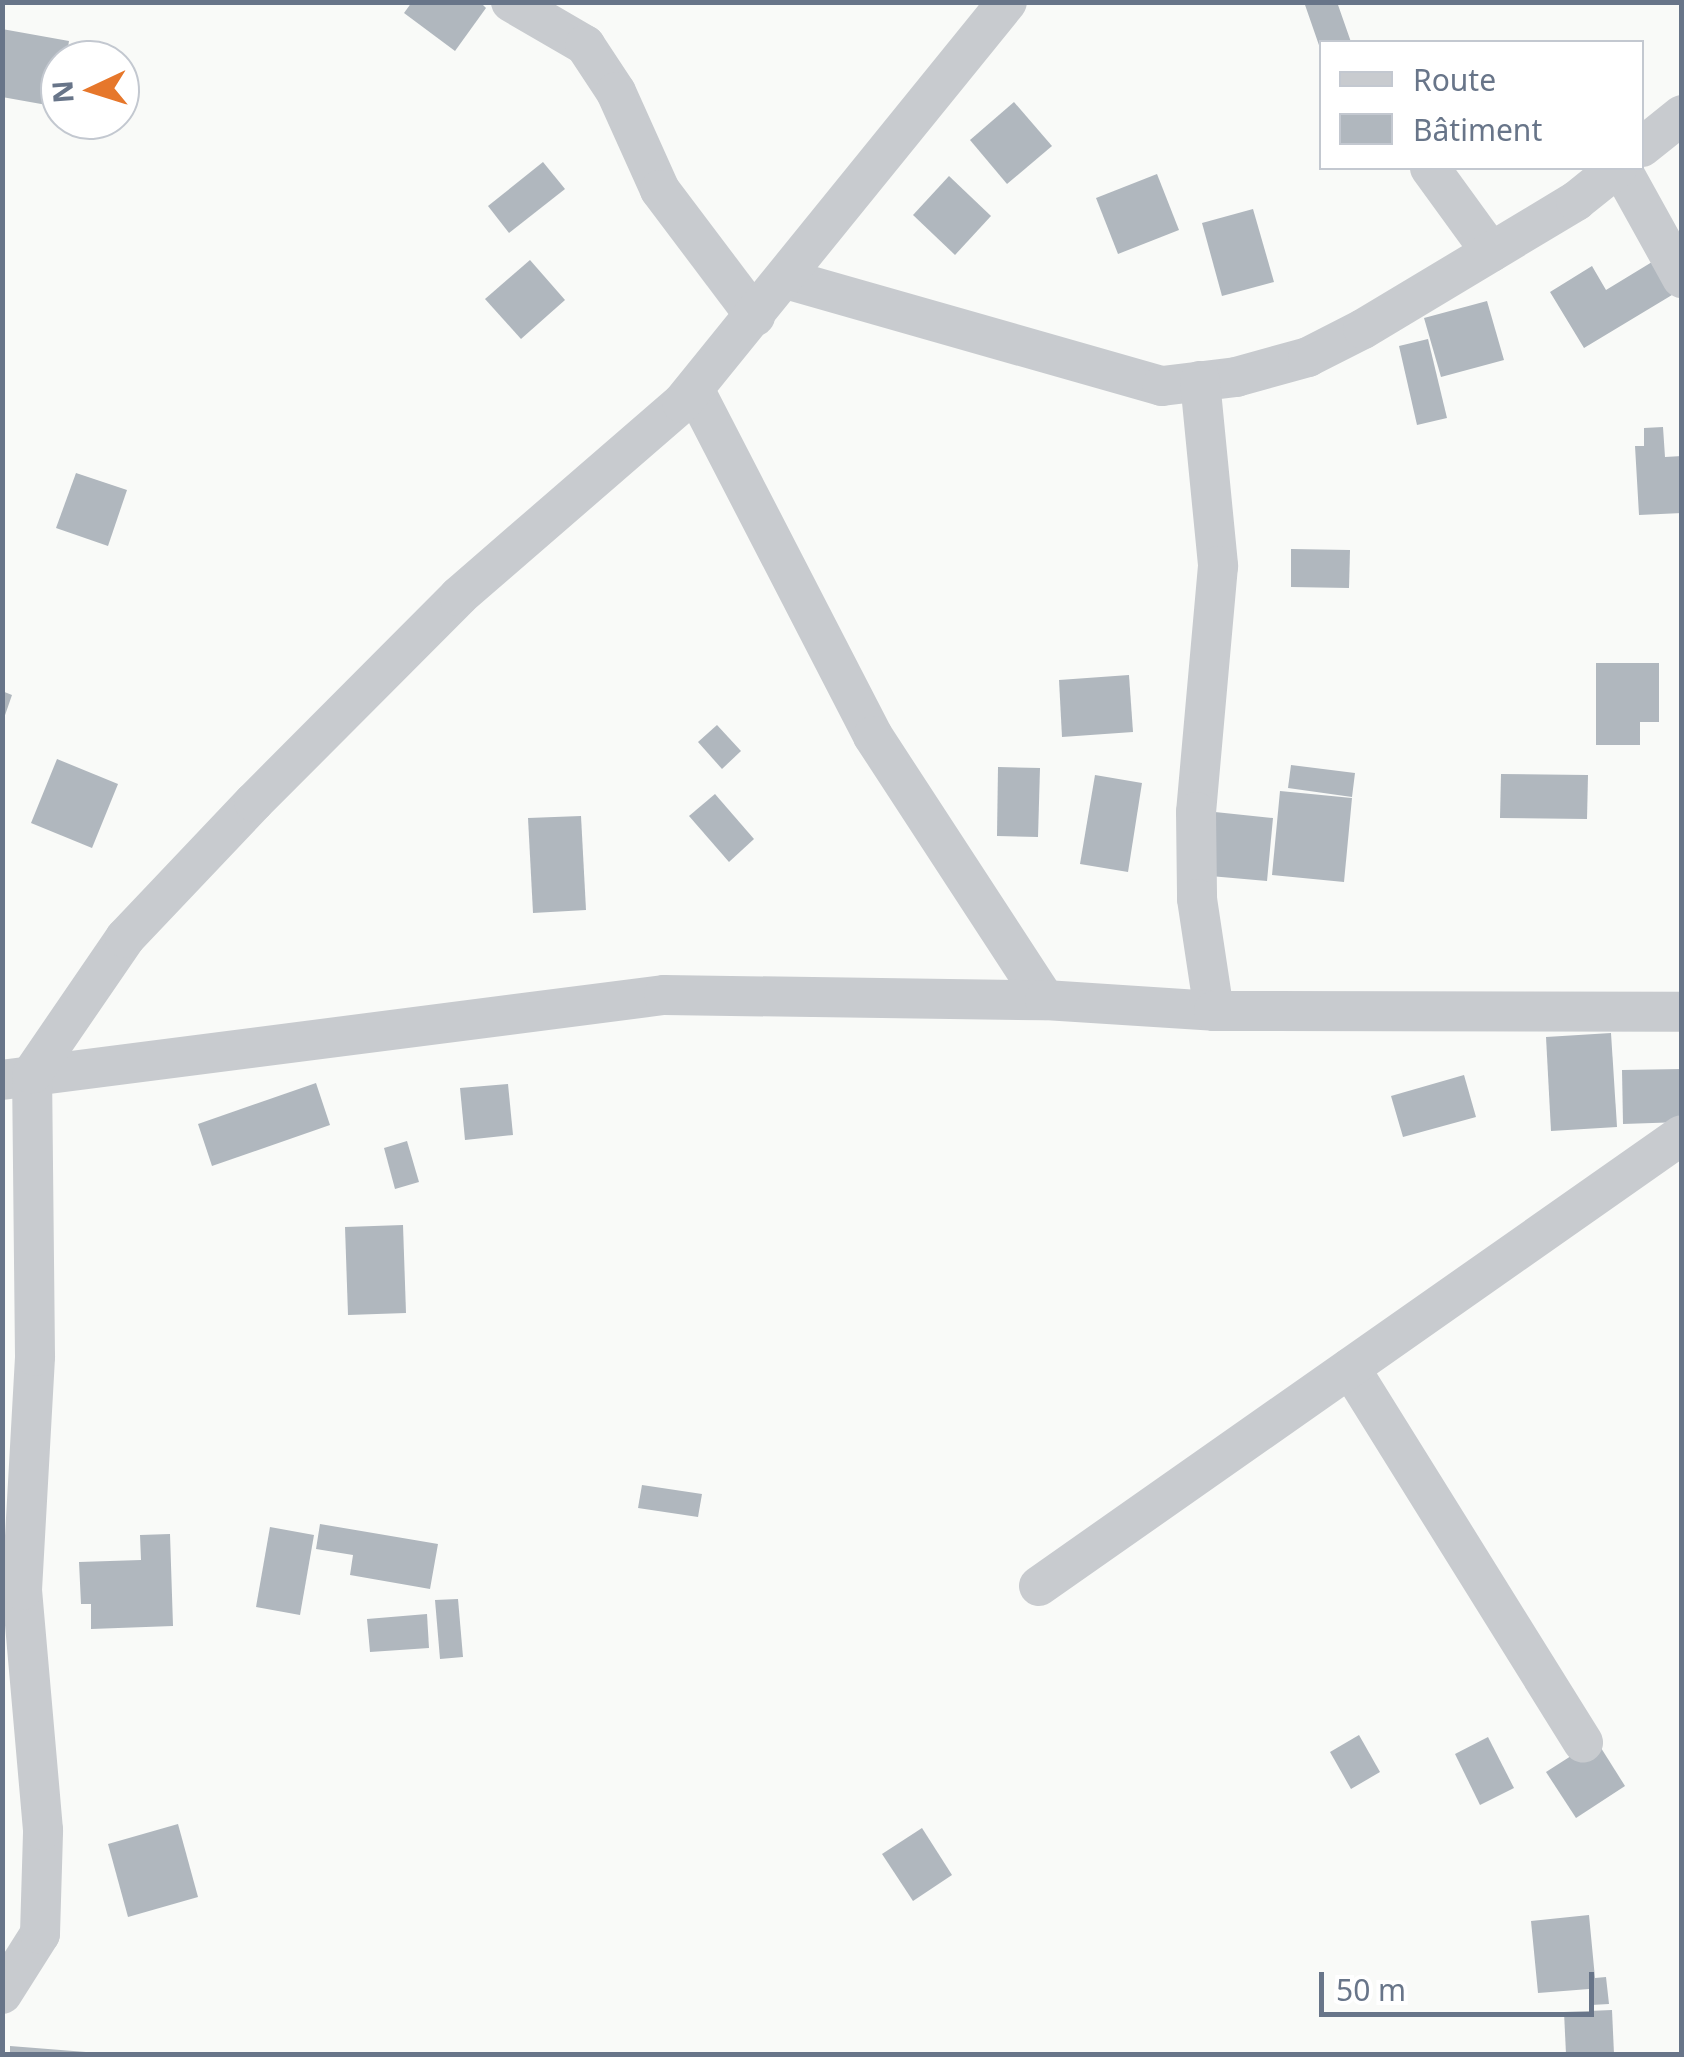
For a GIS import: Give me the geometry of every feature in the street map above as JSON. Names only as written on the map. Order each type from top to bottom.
[{"type":"street","points":[[511,2],[585,46],[616,92],[660,190],[754,316]]},
{"type":"street","points":[[2,1994],[40,1934],[43,1830],[22,1590],[36,1356],[17,1077],[126,938],[254,802],[459,596],[694,388],[1007,2]]},
{"type":"street","points":[[1644,146],[1682,114]]},
{"type":"street","points":[[1431,170],[1491,252]]},
{"type":"street","points":[[786,279],[1162,386],[1308,357],[1576,201],[1616,170]]},
{"type":"street","points":[[1620,170],[1682,278]]},
{"type":"street","points":[[1200,381],[1218,566],[1196,812],[1198,899],[1214,1011]]},
{"type":"street","points":[[694,388],[873,736],[1045,1000]]},
{"type":"street","points":[[17,1077],[664,996],[1045,1000],[1214,1011],[1682,1012]]},
{"type":"street","points":[[1039,1586],[1682,1135]]},
{"type":"street","points":[[1350,1368],[1582,1742]]},
{"type":"building","points":[[412,2],[480,2],[486,8],[455,51],[404,13]]},
{"type":"building","points":[[1304,2],[1337,2],[1350,40],[1319,40],[1319,45]]},
{"type":"building","points":[[2,29],[63,40],[40,40],[40,104],[2,97]]},
{"type":"building","points":[[1014,102],[1052,146],[1007,184],[970,140]]},
{"type":"building","points":[[543,162],[565,189],[509,233],[488,206]]},
{"type":"building","points":[[1157,174],[1179,230],[1118,254],[1096,198]]},
{"type":"building","points":[[949,176],[991,216],[955,255],[913,215]]},
{"type":"building","points":[[1253,209],[1274,282],[1222,296],[1202,223]]},
{"type":"building","points":[[530,260],[565,300],[521,339],[485,299]]},
{"type":"building","points":[[1652,262],[1672,295],[1584,348],[1550,292],[1592,266],[1606,290]]},
{"type":"building","points":[[1487,301],[1504,360],[1441,377],[1424,318]]},
{"type":"building","points":[[1428,339],[1447,418],[1417,425],[1399,346]]},
{"type":"building","points":[[1663,427],[1665,457],[1682,456],[1682,513],[1639,515],[1635,446],[1644,446],[1644,428]]},
{"type":"building","points":[[76,473],[127,490],[108,546],[56,528]]},
{"type":"building","points":[[1291,549],[1350,550],[1349,588],[1291,587]]},
{"type":"building","points":[[1596,663],[1659,663],[1659,722],[1640,722],[1640,745],[1596,745]]},
{"type":"building","points":[[1129,675],[1133,732],[1062,737],[1059,680]]},
{"type":"building","points":[[2,691],[12,695],[3,721],[2,721]]},
{"type":"building","points":[[717,725],[741,751],[722,769],[698,742]]},
{"type":"building","points":[[57,759],[118,784],[92,848],[31,823]]},
{"type":"building","points":[[1291,765],[1355,773],[1352,797],[1288,788]]},
{"type":"building","points":[[998,767],[1040,768],[1038,837],[997,836]]},
{"type":"building","points":[[1501,774],[1588,775],[1587,819],[1500,818]]},
{"type":"building","points":[[1095,775],[1142,783],[1128,872],[1080,864]]},
{"type":"building","points":[[1280,791],[1352,798],[1344,882],[1272,875]]},
{"type":"building","points":[[715,794],[754,839],[729,862],[689,816]]},
{"type":"building","points":[[1215,812],[1273,818],[1267,881],[1210,876]]},
{"type":"building","points":[[581,816],[586,910],[533,913],[528,818]]},
{"type":"building","points":[[1611,1033],[1617,1127],[1551,1131],[1546,1037]]},
{"type":"building","points":[[1682,1069],[1682,1122],[1623,1124],[1622,1070]]},
{"type":"building","points":[[1464,1075],[1476,1117],[1403,1137],[1391,1096]]},
{"type":"building","points":[[316,1083],[330,1125],[212,1166],[198,1124]]},
{"type":"building","points":[[508,1084],[513,1135],[465,1140],[460,1088]]},
{"type":"building","points":[[407,1141],[419,1182],[395,1189],[384,1148]]},
{"type":"building","points":[[403,1225],[406,1313],[348,1315],[345,1227]]},
{"type":"building","points":[[642,1485],[702,1494],[698,1517],[638,1508]]},
{"type":"building","points":[[320,1524],[438,1544],[430,1589],[350,1575],[353,1555],[316,1549]]},
{"type":"building","points":[[270,1527],[314,1535],[300,1615],[256,1607]]},
{"type":"building","points":[[170,1534],[173,1626],[91,1629],[91,1604],[81,1604],[79,1562],[141,1560],[140,1535]]},
{"type":"building","points":[[458,1599],[463,1657],[440,1659],[435,1600]]},
{"type":"building","points":[[427,1614],[429,1648],[370,1652],[367,1619]]},
{"type":"building","points":[[1359,1735],[1380,1772],[1351,1789],[1330,1752]]},
{"type":"building","points":[[1488,1737],[1514,1788],[1480,1805],[1455,1754]]},
{"type":"building","points":[[1596,1740],[1625,1786],[1576,1818],[1546,1772]]},
{"type":"building","points":[[178,1824],[198,1897],[128,1917],[108,1844]]},
{"type":"building","points":[[922,1828],[952,1875],[913,1901],[882,1854]]},
{"type":"building","points":[[1589,1915],[1595,1978],[1606,1977],[1609,2004],[1591,2005],[1589,1989],[1538,1993],[1531,1921]]},
{"type":"building","points":[[1612,2010],[1614,2054],[1566,2054],[1564,2012]]},
{"type":"building","points":[[10,2046],[86,2052],[86,2054],[10,2054]]}]
